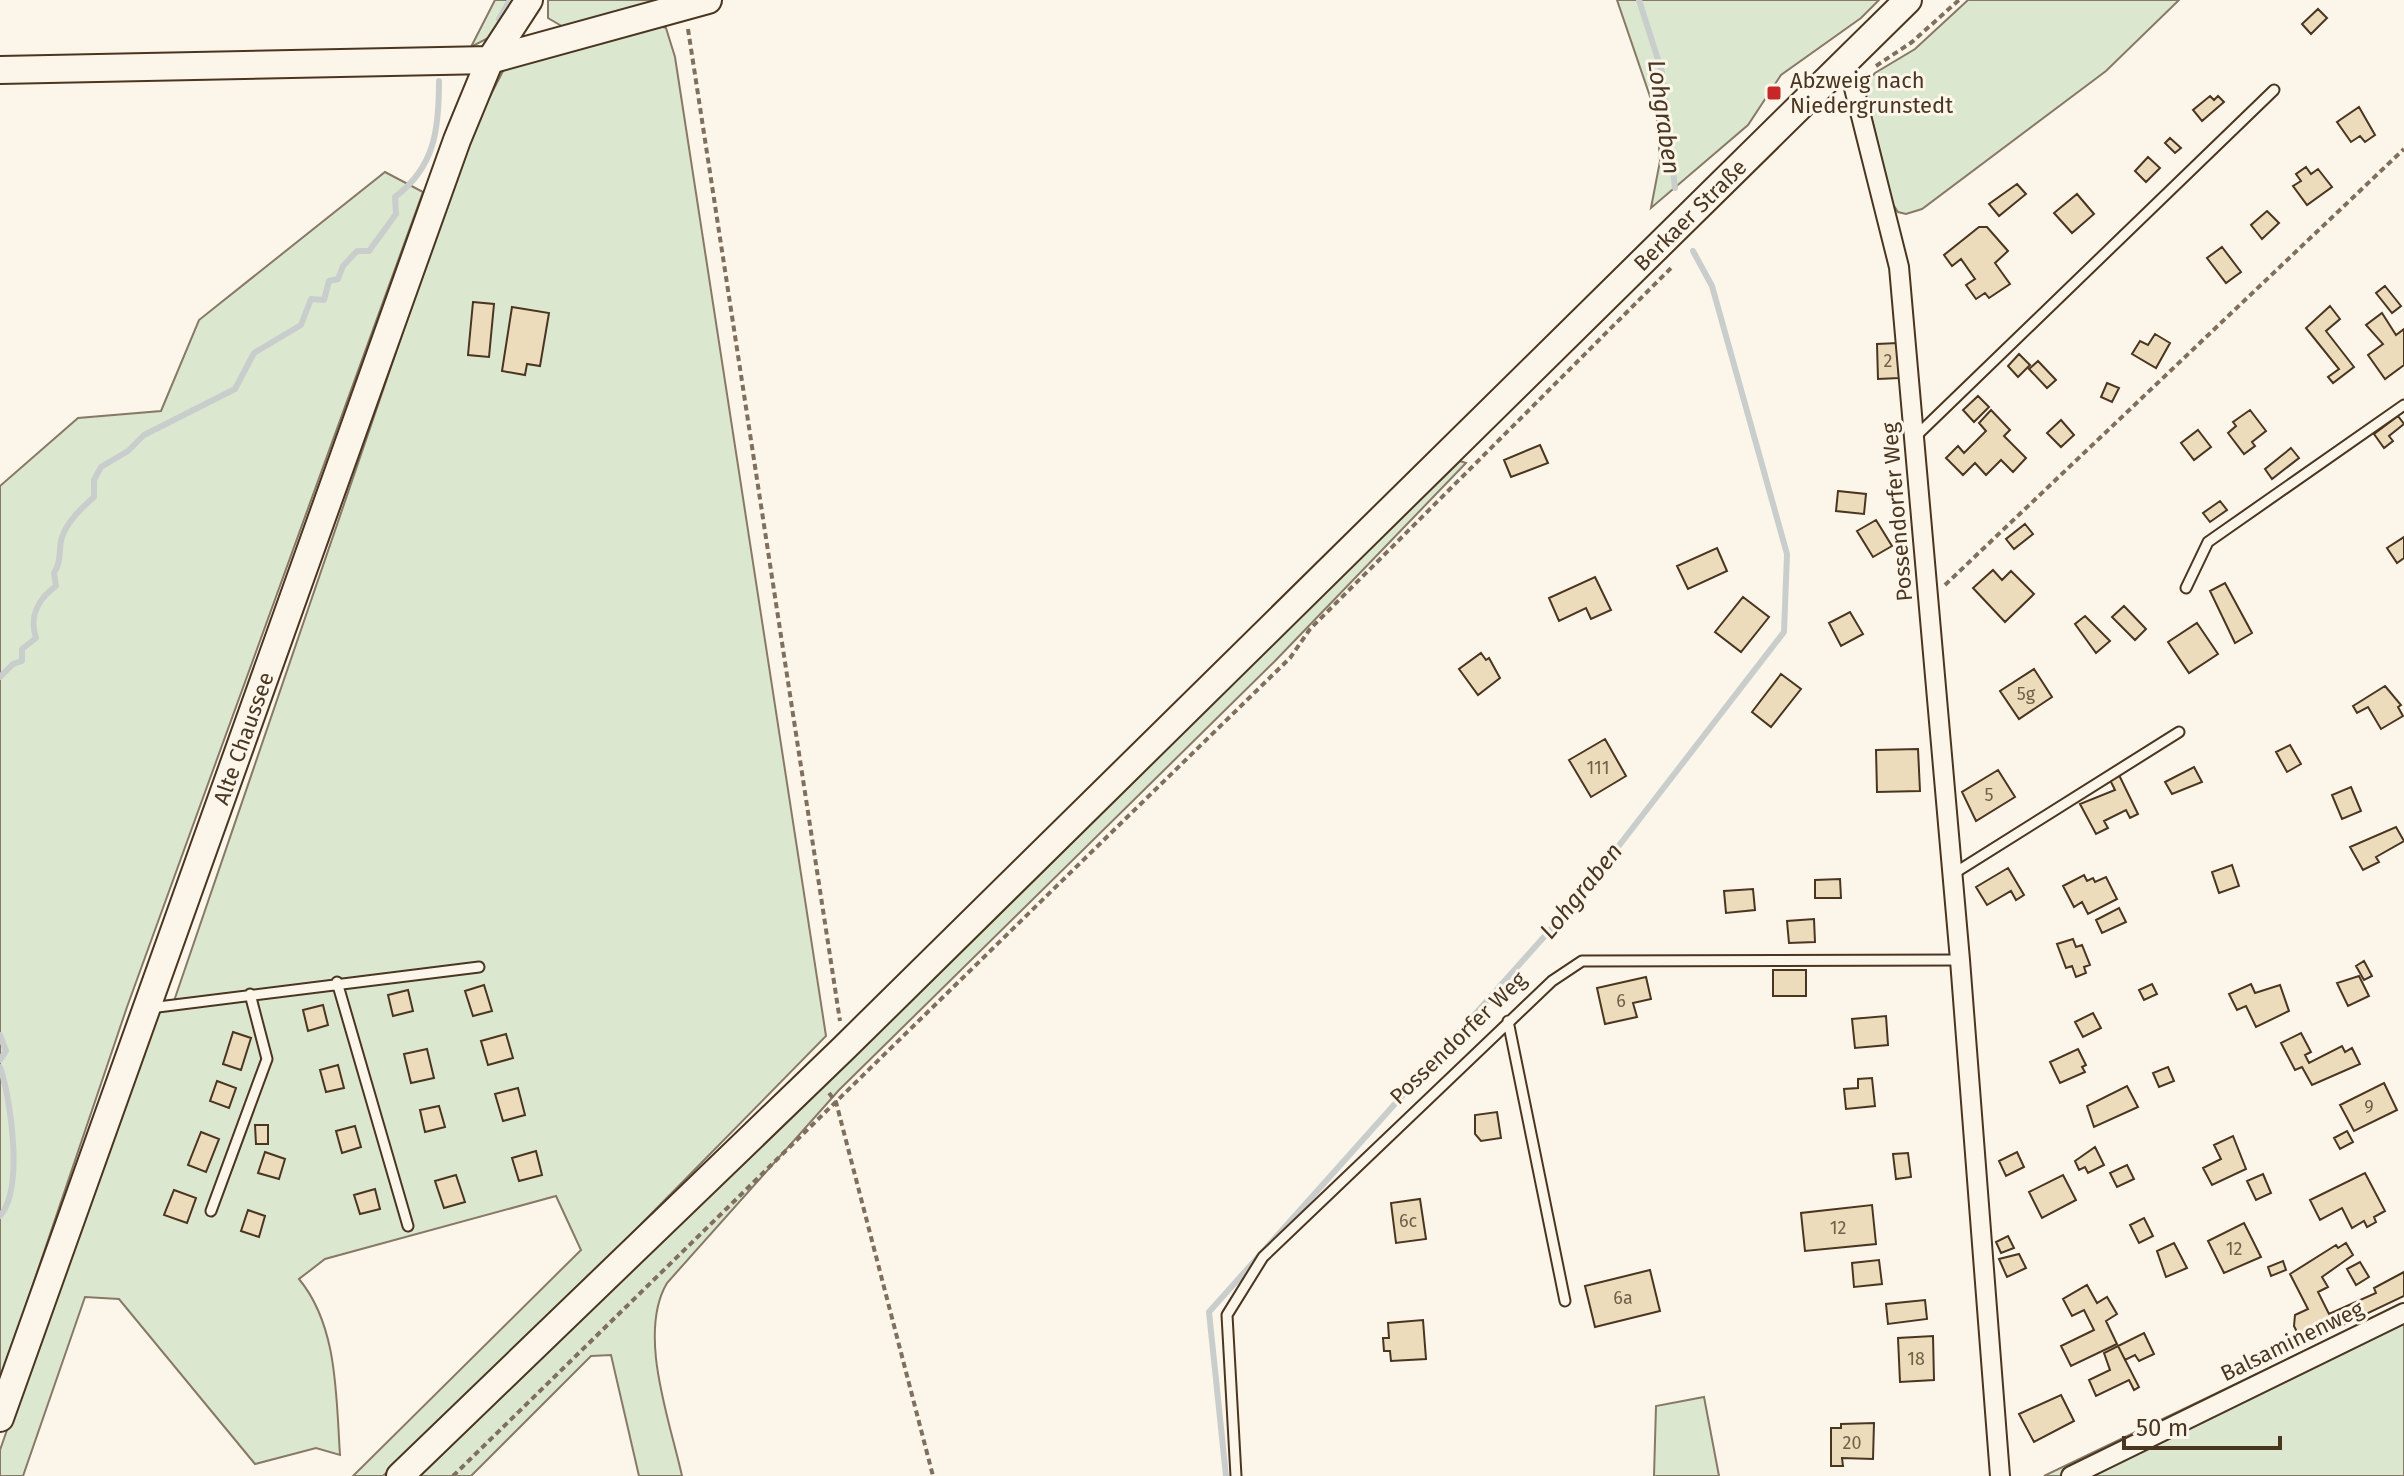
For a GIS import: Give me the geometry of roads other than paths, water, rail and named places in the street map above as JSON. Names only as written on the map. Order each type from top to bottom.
[{"type":"street","name":"Alte Chaussee","points":[[0,1418],[457,140],[490,60],[529,0]]},
{"type":"street","name":"Berkaer Straße","points":[[400,1476],[844,1048],[1471,430],[1846,76],[1908,0]]},
{"type":"street","points":[[0,70],[490,60],[696,4]]},
{"type":"street","name":"Possendorfer Weg","points":[[1846,76],[1899,267],[1953,874],[2000,1476]]},
{"type":"street","name":"Balsaminenweg","points":[[2071,1476],[2404,1313]]},
{"type":"lane","points":[[1914,438],[2274,90]]},
{"type":"lane","points":[[2186,588],[2208,542],[2404,405]]},
{"type":"lane","points":[[1953,874],[2179,732]]},
{"type":"lane","name":"Possendorfer Weg","points":[[1236,1476],[1227,1315],[1263,1257],[1552,981],[1582,961],[1960,960]]},
{"type":"lane","points":[[146,1008],[337,982],[479,967]]},
{"type":"lane","points":[[337,982],[408,1226]]},
{"type":"lane","points":[[211,1211],[267,1059],[250,994]]},
{"type":"lane","points":[[1508,1021],[1565,1301]]},
{"type":"waterway","points":[[499,19],[510,0]]},
{"type":"waterway","name":"Lohgraben","points":[[1639,0],[1662,72],[1675,188]]},
{"type":"waterway","points":[[0,677],[13,664],[22,661],[22,649],[36,638],[35,616],[44,597],[56,586],[54,573],[62,537],[72,520],[94,497],[94,480],[101,467],[128,451],[144,435],[235,389],[254,353],[301,325],[311,299],[324,300],[329,281],[338,279],[343,266],[357,251],[369,251],[396,214],[395,197],[419,173],[432,146],[438,115],[439,81]]},
{"type":"waterway","name":"Lohgraben","points":[[1226,1476],[1209,1312],[1577,900],[1784,632],[1787,554],[1712,286],[1693,251]]},
{"type":"waterway","points":[[0,1035],[6,1051],[0,1060]]},
{"type":"waterway","points":[[0,1067],[13,1143],[12,1186],[0,1216]]},
{"type":"place","name":"Abzweig nach Niedergrunstedt","points":[[1774,93]]}]
